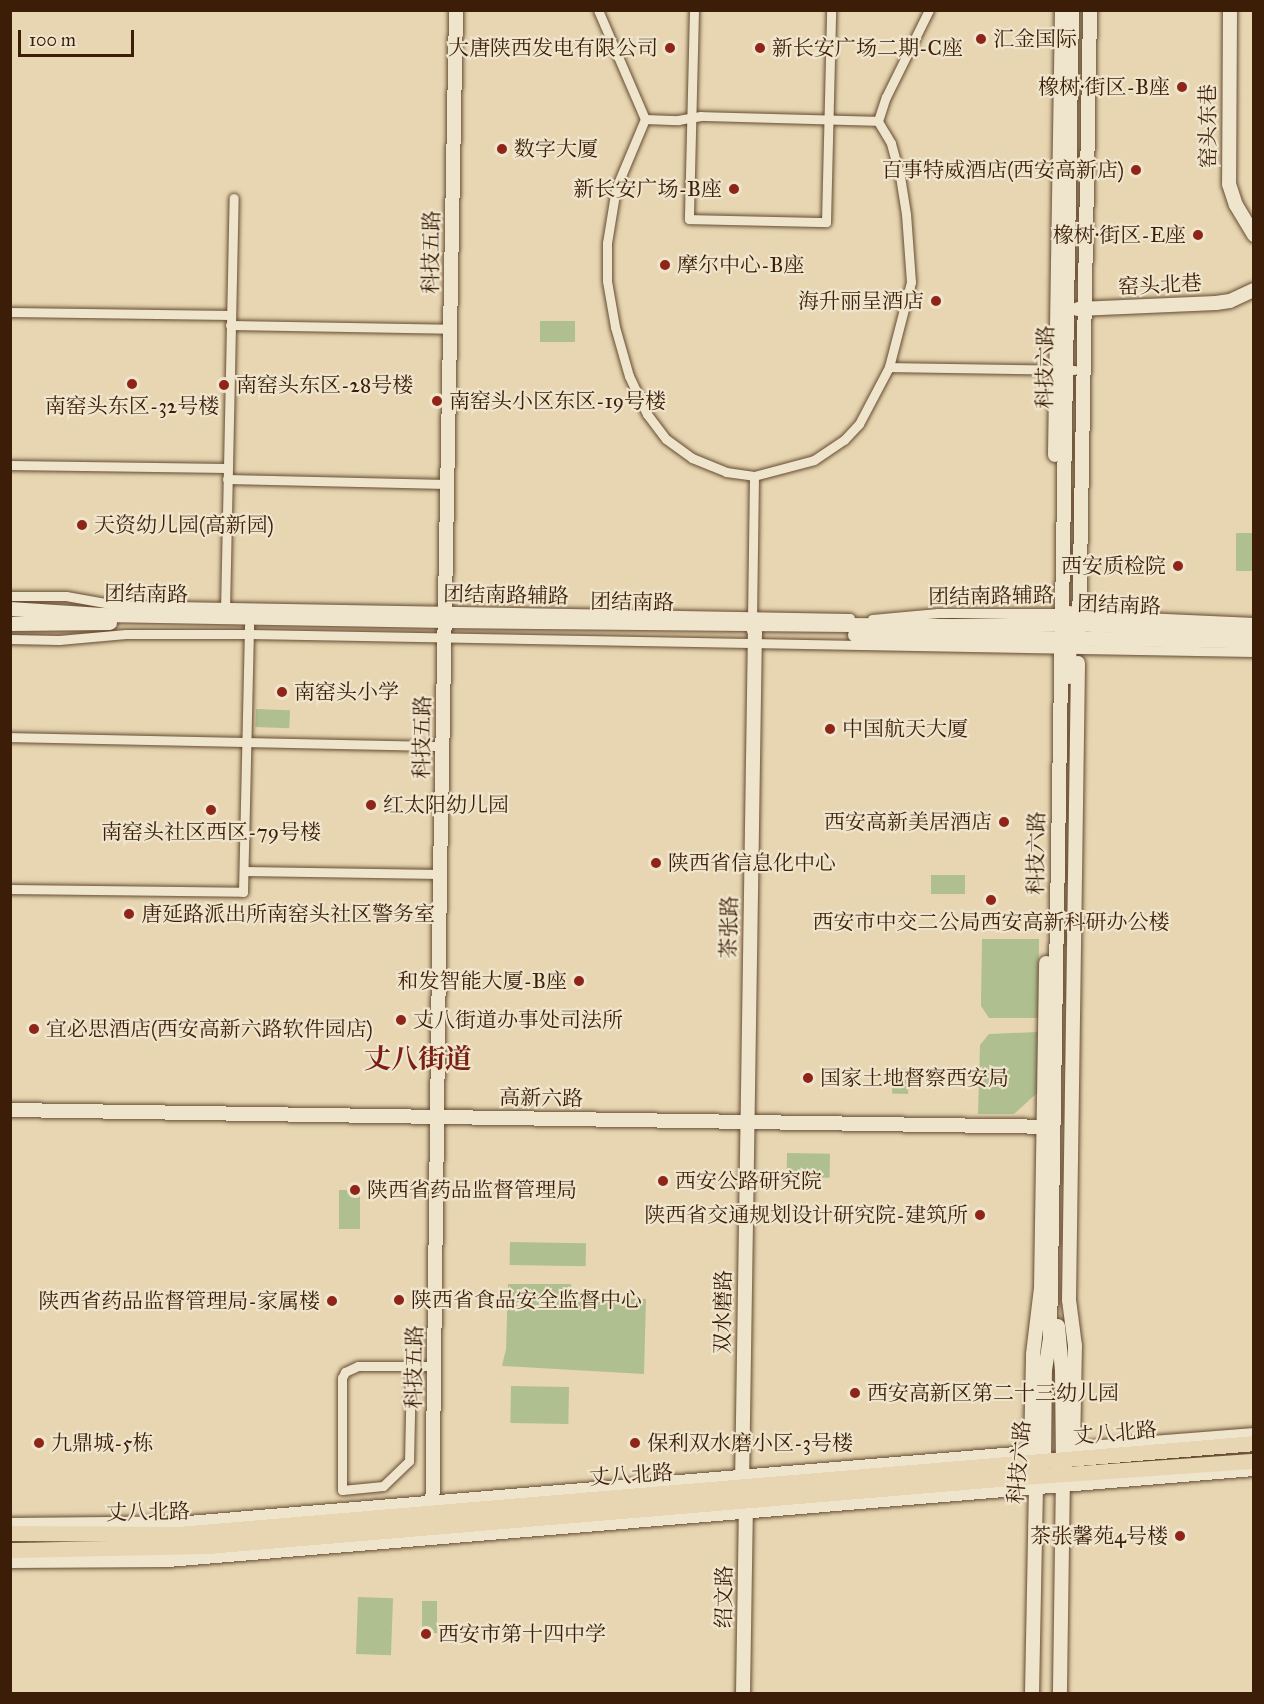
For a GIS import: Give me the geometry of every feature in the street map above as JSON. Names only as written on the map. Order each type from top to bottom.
[{"type":"main road","name":"科技五路","points":[[432,1519],[440,874],[456,10]]},
{"type":"main road","points":[[1062,10],[1065,370]]},
{"type":"main road","name":"科技六路","points":[[1072,10],[1075,309]]},
{"type":"main road","name":"科技六路","points":[[1060,1694],[1065,1453],[1062,1371],[1058,1336],[1057,1128],[1065,631],[1065,370],[1075,309],[1080,10]]},
{"type":"main road","points":[[1065,631],[1075,309],[1090,10]]},
{"type":"main road","name":"窑头东巷","points":[[1230,10],[1229,184],[1236,205],[1254,235]]},
{"type":"main road","name":"窑头东巷","points":[[1239,10],[1236,163],[1239,183],[1254,217]]},
{"type":"main road","name":"窑头北巷","points":[[1075,309],[1215,303],[1230,301],[1254,290]]},
{"type":"main road","name":"团结南路","points":[[10,609],[102,615],[225,612],[445,625]]},
{"type":"main road","name":"团结南路","points":[[10,624],[249,630],[445,625],[1254,632]]},
{"type":"main road","name":"茶张路","points":[[747,1123],[753,629]]},
{"type":"main road","name":"团结南路","points":[[1065,631],[1254,641]]},
{"type":"main road","name":"高新六路","points":[[10,1110],[1057,1128]]},
{"type":"main road","name":"双水磨路","points":[[744,1494],[747,1123]]},
{"type":"main road","points":[[1040,1455],[1033,1354],[1057,1128]]},
{"type":"main road","points":[[1065,1453],[1254,1435]]},
{"type":"main road","name":"丈八北路","points":[[744,1494],[1040,1455],[1254,1443]]},
{"type":"main road","name":"科技六路","points":[[1032,1694],[1036,1481],[1040,1455]]},
{"type":"main road","name":"丈八北路","points":[[10,1533],[178,1534],[432,1519],[744,1494],[1036,1481],[1254,1461]]},
{"type":"main road","points":[[1063,1479],[1254,1469]]},
{"type":"main road","points":[[10,1525],[432,1519],[744,1494]]},
{"type":"main road","name":"绍文路","points":[[743,1694],[744,1494]]},
{"type":"main road","points":[[10,1561],[168,1560],[432,1519]]},
{"type":"main road","name":"丈八北路","points":[[10,1550],[208,1546],[432,1519]]},
{"type":"street","points":[[598,10],[645,119],[616,188],[607,243],[607,281],[615,327],[629,375],[647,414],[666,439],[692,458],[726,472],[754,476],[814,460],[844,441],[859,424],[889,367],[911,282],[906,214],[900,177],[891,142],[878,121]]},
{"type":"street","points":[[694,10],[689,219],[826,222],[831,10]]},
{"type":"street","points":[[878,121],[886,97],[928,10]]},
{"type":"street","points":[[645,119],[678,120],[692,116],[878,121]]},
{"type":"street","points":[[10,596],[66,596],[116,605],[225,612],[234,198]]},
{"type":"street","points":[[10,312],[450,329]]},
{"type":"street","points":[[889,367],[1065,370]]},
{"type":"street","points":[[10,465],[227,468]]},
{"type":"street","points":[[753,629],[754,476]]},
{"type":"street","points":[[227,479],[447,484]]},
{"type":"street","name":"团结南路辅路","points":[[445,625],[1065,631],[1254,622]]},
{"type":"street","points":[[10,639],[59,640],[126,633],[249,630],[243,892],[10,889]]},
{"type":"street","name":"团结南路辅路","points":[[1065,631],[1254,652]]},
{"type":"street","points":[[10,737],[443,746]]},
{"type":"street","points":[[244,871],[440,874]]},
{"type":"street","points":[[411,1367],[409,1461],[383,1486],[342,1490],[342,1378],[345,1372],[358,1366],[435,1366]]},
{"type":"green space","points":[[540,321],[575,321],[575,342],[540,342]]},
{"type":"green space","points":[[1236,533],[1253,533],[1253,571],[1236,571]]},
{"type":"green space","points":[[256,709],[290,710],[289,728],[255,727]]},
{"type":"green space","points":[[931,875],[965,875],[965,894],[931,894]]},
{"type":"green space","points":[[982,939],[1039,939],[1038,1018],[989,1018],[981,1006]]},
{"type":"green space","points":[[1038,1032],[1037,1093],[1014,1114],[978,1114],[980,1045],[989,1034]]},
{"type":"green space","points":[[893,1068],[909,1069],[908,1094],[892,1093]]},
{"type":"green space","points":[[787,1153],[830,1154],[830,1178],[787,1177]]},
{"type":"green space","points":[[339,1190],[360,1190],[360,1229],[339,1229]]},
{"type":"green space","points":[[510,1242],[586,1243],[586,1266],[510,1265]]},
{"type":"green space","points":[[508,1284],[571,1284],[571,1299],[646,1299],[644,1374],[502,1366],[506,1349]]},
{"type":"green space","points":[[511,1386],[569,1387],[568,1424],[510,1423]]},
{"type":"green space","points":[[358,1597],[393,1598],[391,1655],[356,1654]]},
{"type":"green space","points":[[422,1601],[437,1601],[437,1633],[422,1633]]},
{"type":"place","name":"汇金国际","points":[[981,39]]},
{"type":"place","name":"大唐陕西发电有限公司","points":[[670,48]]},
{"type":"place","name":"新长安广场二期-C座","points":[[760,48]]},
{"type":"place","name":"橡树·街区-B座","points":[[1182,87]]},
{"type":"place","name":"数字大厦","points":[[502,149]]},
{"type":"place","name":"百事特威酒店(西安高新店)","points":[[1136,170]]},
{"type":"place","name":"新长安广场-B座","points":[[734,189]]},
{"type":"place","name":"橡树·街区-E座","points":[[1198,235]]},
{"type":"place","name":"摩尔中心-B座","points":[[665,265]]},
{"type":"place","name":"海升丽呈酒店","points":[[936,301]]},
{"type":"place","name":"南窑头东区-32号楼","points":[[132,384]]},
{"type":"place","name":"南窑头东区-28号楼","points":[[224,385]]},
{"type":"place","name":"南窑头小区东区-19号楼","points":[[437,401]]},
{"type":"place","name":"天资幼儿园(高新园)","points":[[82,525]]},
{"type":"place","name":"西安质检院","points":[[1178,566]]},
{"type":"place","name":"南窑头小学","points":[[282,692]]},
{"type":"place","name":"中国航天大厦","points":[[830,729]]},
{"type":"place","name":"红太阳幼儿园","points":[[371,805]]},
{"type":"place","name":"南窑头社区西区-79号楼","points":[[211,810]]},
{"type":"place","name":"西安高新美居酒店","points":[[1004,822]]},
{"type":"place","name":"陕西省信息化中心","points":[[656,863]]},
{"type":"place","name":"西安市中交二公局西安高新科研办公楼","points":[[991,900]]},
{"type":"place","name":"唐延路派出所南窑头社区警务室","points":[[129,914]]},
{"type":"place","name":"和发智能大厦-B座","points":[[579,981]]},
{"type":"place","name":"丈八街道办事处司法所","points":[[401,1020]]},
{"type":"place","name":"宜必思酒店(西安高新六路软件园店)","points":[[34,1029]]},
{"type":"place","name":"国家土地督察西安局","points":[[808,1078]]},
{"type":"place","name":"西安公路研究院","points":[[663,1181]]},
{"type":"place","name":"陕西省药品监督管理局","points":[[355,1190]]},
{"type":"place","name":"陕西省交通规划设计研究院-建筑所","points":[[980,1215]]},
{"type":"place","name":"陕西省食品安全监督中心","points":[[399,1300]]},
{"type":"place","name":"陕西省药品监督管理局-家属楼","points":[[332,1301]]},
{"type":"place","name":"西安高新区第二十三幼儿园","points":[[855,1393]]},
{"type":"place","name":"九鼎城-5栋","points":[[39,1443]]},
{"type":"place","name":"保利双水磨小区-3号楼","points":[[635,1443]]},
{"type":"place","name":"茶张馨苑4号楼","points":[[1180,1536]]},
{"type":"place","name":"西安市第十四中学","points":[[426,1634]]},
{"type":"district","name":"丈八街道","points":[[418,1059]]}]
